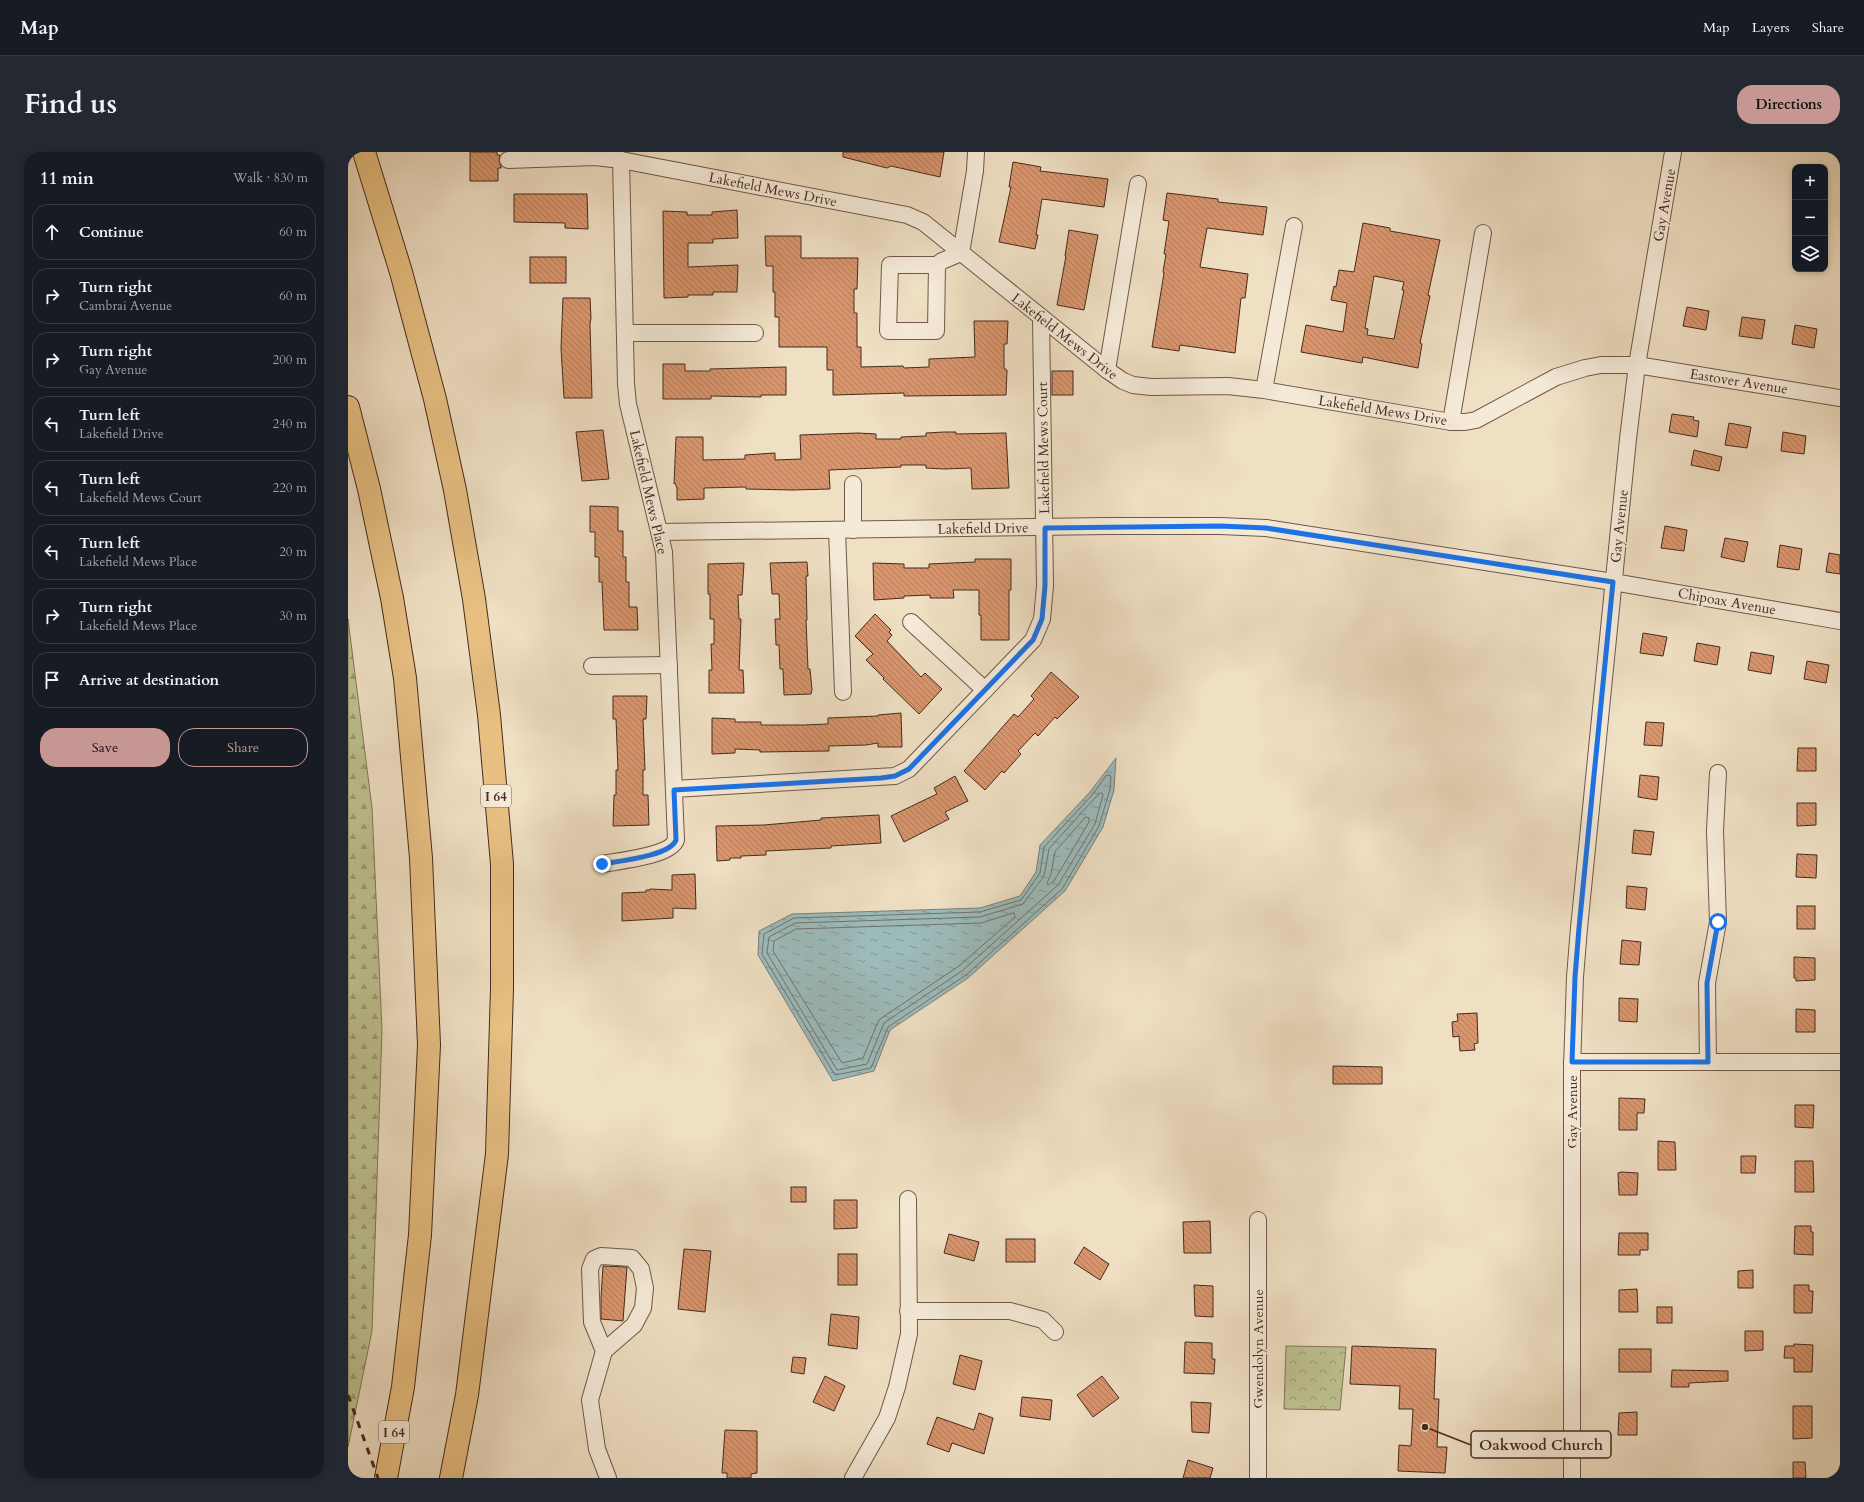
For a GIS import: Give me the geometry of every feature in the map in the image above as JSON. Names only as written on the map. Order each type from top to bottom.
[{"type":"highway","name":"I 64","points":[[364,152],[401,272],[435,399],[455,490],[474,599],[490,715],[502,864],[502,988],[497,1154],[467,1395],[451,1478]]},
{"type":"highway","name":"I 64","points":[[348,407],[369,489],[392,598],[405,678],[421,858],[429,1046],[420,1235],[402,1387],[386,1478]]},
{"type":"street","points":[[937,265],[890,265],[888,332],[936,331],[937,265],[942,260],[961,253],[975,171],[976,152]]},
{"type":"street","name":"Gay Avenue","points":[[1572,1478],[1572,1062],[1575,977],[1613,582],[1637,365],[1673,152]]},
{"type":"street","name":"Lakefield Mews Drive","points":[[508,160],[595,157],[621,160],[907,215],[923,222],[1106,370],[1123,381],[1133,385],[1152,387],[1228,386],[1264,390],[1451,422],[1465,422],[1476,420],[1556,377],[1585,368],[1601,365],[1637,365]]},
{"type":"street","name":"Lakefield Mews Place","points":[[602,864],[662,852],[674,845],[676,840],[664,552],[628,404],[621,160]]},
{"type":"street","points":[[1106,370],[1138,184]]},
{"type":"street","points":[[1264,390],[1294,226]]},
{"type":"street","points":[[1451,422],[1483,234]]},
{"type":"street","name":"Lakefield Mews Court","points":[[674,790],[895,776],[909,769],[1033,640],[1042,619],[1045,586],[1041,318]]},
{"type":"street","points":[[625,333],[755,333]]},
{"type":"street","name":"Eastover Avenue","points":[[1637,365],[1840,398]]},
{"type":"street","points":[[853,484],[853,530]]},
{"type":"street","name":"Lakefield Drive","points":[[660,532],[1220,526],[1266,528],[1613,582]]},
{"type":"street","points":[[837,530],[843,692]]},
{"type":"street","name":"Chipoax Avenue","points":[[1613,582],[1840,621]]},
{"type":"street","points":[[911,622],[985,690]]},
{"type":"street","points":[[592,666],[669,665]]},
{"type":"street","points":[[1708,1062],[1707,983],[1718,922],[1715,831],[1718,772]]},
{"type":"street","points":[[1572,1062],[1840,1062]]},
{"type":"street","points":[[853,1478],[887,1418],[897,1387],[909,1334],[908,1199]]},
{"type":"street","name":"Gwendolyn Avenue","points":[[1258,1220],[1258,1478]]},
{"type":"street","points":[[604,1351],[592,1322],[590,1269],[594,1259],[601,1256],[632,1258],[641,1269],[645,1288],[643,1308],[634,1326],[604,1351],[590,1400],[597,1448],[608,1478]]},
{"type":"street","points":[[908,1311],[1010,1311],[1043,1320],[1055,1332]]},
{"type":"green space","points":[[348,619],[372,808],[382,1030],[372,1331],[348,1447]]},
{"type":"green space","points":[[1286,1346],[1346,1347],[1340,1410],[1284,1409]]},
{"type":"water","points":[[1116,758],[1114,790],[1103,827],[1065,891],[968,978],[890,1030],[874,1071],[833,1081],[758,955],[759,931],[792,914],[980,908],[1020,896],[1036,872],[1040,845],[1090,792]]},
{"type":"building","points":[[470,152],[497,152],[497,155],[500,155],[499,161],[501,168],[498,168],[498,181],[470,181]]},
{"type":"building","points":[[843,152],[944,152],[940,177],[891,166],[887,168],[843,157]]},
{"type":"building","points":[[1013,162],[1041,167],[1040,171],[1108,179],[1104,207],[1042,199],[1035,249],[999,242],[1011,187],[1009,187]]},
{"type":"building","points":[[1167,193],[1218,199],[1218,202],[1267,207],[1263,235],[1207,228],[1200,267],[1248,274],[1245,298],[1241,298],[1235,353],[1180,345],[1179,351],[1152,347],[1166,254],[1164,254],[1169,221],[1163,220]]},
{"type":"building","points":[[514,194],[587,194],[588,229],[565,228],[565,223],[514,222]]},
{"type":"building","points":[[737,210],[738,238],[713,239],[713,243],[688,243],[688,267],[738,265],[737,292],[713,292],[713,295],[688,295],[688,297],[664,298],[663,211],[687,212],[687,215],[712,215],[712,212]]},
{"type":"building","points":[[1363,223],[1390,228],[1390,231],[1440,240],[1428,295],[1430,296],[1420,343],[1422,344],[1418,368],[1363,357],[1362,363],[1301,352],[1306,325],[1343,332],[1347,303],[1331,300],[1334,286],[1336,287],[1339,270],[1354,272]],"holes":[[[1374,276],[1404,282],[1402,290],[1404,290],[1394,339],[1367,335],[1368,329],[1365,328]]]},
{"type":"building","points":[[1069,230],[1098,235],[1084,310],[1057,305]]},
{"type":"building","points":[[765,236],[801,236],[801,258],[858,258],[857,289],[854,289],[854,313],[857,313],[857,347],[861,347],[861,367],[929,367],[929,359],[975,357],[974,321],[1008,321],[1007,344],[1004,344],[1004,368],[1007,370],[1006,395],[904,396],[904,393],[833,395],[833,370],[827,370],[827,347],[779,347],[779,317],[775,317],[773,266],[766,266]]},
{"type":"building","points":[[530,257],[566,257],[566,283],[530,283]]},
{"type":"building","points":[[563,298],[590,298],[592,398],[564,398],[561,348]]},
{"type":"building","points":[[1687,307],[1709,311],[1706,330],[1683,326]]},
{"type":"building","points":[[1742,317],[1765,320],[1762,339],[1739,336]]},
{"type":"building","points":[[1795,325],[1817,329],[1814,348],[1792,344]]},
{"type":"building","points":[[663,364],[685,364],[685,371],[786,367],[786,395],[761,395],[761,397],[711,396],[711,399],[663,399]]},
{"type":"building","points":[[1052,371],[1073,371],[1073,395],[1052,395]]},
{"type":"building","points":[[1672,414],[1694,417],[1693,420],[1699,421],[1697,437],[1669,432]]},
{"type":"building","points":[[1729,423],[1751,427],[1747,448],[1725,445]]},
{"type":"building","points":[[603,430],[609,479],[582,481],[576,432]]},
{"type":"building","points":[[956,432],[956,434],[1006,433],[1009,488],[972,489],[971,468],[944,469],[926,468],[926,465],[901,465],[901,467],[829,470],[830,489],[746,489],[746,487],[704,488],[704,499],[677,500],[677,488],[675,483],[674,484],[676,437],[703,437],[703,460],[745,459],[745,455],[775,453],[775,460],[801,459],[800,435],[858,433],[876,434],[876,439],[901,439],[901,437],[926,436],[926,433]]},
{"type":"building","points":[[1783,432],[1806,436],[1804,454],[1781,451]]},
{"type":"building","points":[[1694,450],[1722,457],[1719,471],[1691,465]]},
{"type":"building","points":[[590,506],[618,507],[618,531],[623,531],[623,557],[626,557],[626,582],[629,582],[629,607],[637,607],[638,630],[604,630],[602,582],[599,582],[599,557],[595,557],[595,532],[590,532]]},
{"type":"building","points":[[1665,526],[1687,530],[1684,551],[1661,548]]},
{"type":"building","points":[[1725,538],[1748,542],[1744,562],[1721,557]]},
{"type":"building","points":[[1780,545],[1802,549],[1799,570],[1777,567]]},
{"type":"building","points":[[1829,553],[1840,555],[1840,574],[1826,572]]},
{"type":"building","points":[[975,559],[1011,559],[1011,590],[1009,590],[1009,640],[981,640],[979,590],[953,590],[954,598],[930,598],[930,595],[904,596],[904,598],[874,600],[873,563],[904,564],[904,568],[929,568],[929,564],[975,562]]},
{"type":"building","points":[[807,562],[808,576],[806,576],[806,620],[808,669],[810,669],[812,690],[811,694],[784,695],[783,669],[780,669],[779,645],[776,645],[775,619],[780,619],[779,594],[772,594],[770,563]]},
{"type":"building","points":[[744,563],[742,595],[738,595],[739,619],[741,619],[739,670],[743,670],[744,693],[709,693],[709,670],[712,670],[711,644],[714,644],[714,619],[710,619],[708,564]]},
{"type":"building","points":[[875,614],[891,630],[889,632],[892,635],[887,641],[921,677],[925,673],[942,689],[919,714],[866,660],[873,654],[855,636]]},
{"type":"building","points":[[1643,633],[1667,637],[1663,656],[1640,653]]},
{"type":"building","points":[[1697,643],[1720,647],[1717,665],[1694,661]]},
{"type":"building","points":[[1751,652],[1774,656],[1771,674],[1748,670]]},
{"type":"building","points":[[1807,661],[1829,665],[1826,683],[1804,679]]},
{"type":"building","points":[[1051,672],[1079,697],[1057,719],[1055,717],[1038,736],[1035,733],[1018,751],[1021,754],[1004,773],[1002,771],[985,790],[964,771],[1014,714],[1018,717],[1034,699],[1031,696]]},
{"type":"building","points":[[613,696],[647,696],[646,719],[643,719],[645,770],[643,770],[643,795],[648,795],[649,825],[613,826],[614,795],[616,795],[616,770],[618,770],[616,719],[613,719]]},
{"type":"building","points":[[901,713],[902,747],[878,747],[878,743],[866,745],[829,746],[829,751],[760,752],[760,750],[735,749],[735,753],[712,754],[712,718],[735,719],[735,722],[761,722],[761,725],[803,725],[828,724],[828,718],[878,716]]},
{"type":"building","points":[[1646,722],[1664,723],[1662,746],[1644,745]]},
{"type":"building","points":[[1798,748],[1816,748],[1816,771],[1797,771]]},
{"type":"building","points":[[1640,775],[1659,777],[1657,800],[1638,797]]},
{"type":"building","points":[[955,776],[968,801],[945,812],[949,819],[904,842],[891,816],[937,794],[934,788]]},
{"type":"building","points":[[1797,803],[1816,803],[1816,825],[1797,826]]},
{"type":"building","points":[[879,815],[881,843],[831,846],[831,848],[766,851],[766,855],[741,856],[741,858],[730,858],[730,860],[717,861],[716,826],[764,825],[821,820],[821,818]]},
{"type":"building","points":[[1634,830],[1654,832],[1651,855],[1632,853]]},
{"type":"building","points":[[1797,854],[1817,855],[1816,878],[1796,877]]},
{"type":"building","points":[[695,874],[696,909],[673,908],[673,918],[622,921],[622,893],[646,892],[646,890],[650,889],[672,890],[672,875]]},
{"type":"building","points":[[1627,886],[1647,888],[1645,910],[1626,908]]},
{"type":"building","points":[[1797,906],[1815,906],[1815,929],[1797,929]]},
{"type":"building","points":[[1622,940],[1641,942],[1639,965],[1620,964]]},
{"type":"building","points":[[1794,957],[1815,958],[1815,980],[1796,981],[1796,978],[1794,978]]},
{"type":"building","points":[[1619,998],[1638,999],[1637,1022],[1619,1021]]},
{"type":"building","points":[[1796,1009],[1815,1010],[1815,1032],[1796,1032]]},
{"type":"building","points":[[1477,1013],[1478,1043],[1474,1044],[1475,1050],[1460,1051],[1459,1036],[1453,1037],[1452,1022],[1458,1021],[1457,1014]]},
{"type":"building","points":[[1333,1066],[1382,1067],[1382,1084],[1333,1084]]},
{"type":"building","points":[[1619,1098],[1645,1099],[1644,1113],[1637,1113],[1637,1130],[1619,1130]]},
{"type":"building","points":[[1795,1105],[1814,1105],[1813,1128],[1795,1127]]},
{"type":"building","points":[[1658,1141],[1675,1142],[1676,1170],[1658,1170]]},
{"type":"building","points":[[1741,1156],[1756,1156],[1755,1173],[1741,1173]]},
{"type":"building","points":[[1795,1161],[1813,1161],[1814,1192],[1795,1192]]},
{"type":"building","points":[[1618,1173],[1638,1173],[1637,1195],[1619,1195]]},
{"type":"building","points":[[791,1187],[806,1187],[806,1202],[791,1202]]},
{"type":"building","points":[[834,1200],[857,1200],[857,1228],[834,1229]]},
{"type":"building","points":[[1210,1221],[1211,1253],[1184,1253],[1183,1222]]},
{"type":"building","points":[[1795,1226],[1811,1226],[1811,1232],[1813,1232],[1813,1255],[1794,1254]]},
{"type":"building","points":[[1619,1233],[1648,1233],[1648,1250],[1640,1250],[1640,1255],[1618,1255]]},
{"type":"building","points":[[949,1234],[979,1242],[974,1261],[944,1253]]},
{"type":"building","points":[[1006,1239],[1035,1239],[1035,1262],[1006,1262]]},
{"type":"building","points":[[1084,1247],[1109,1264],[1100,1280],[1074,1263]]},
{"type":"building","points":[[684,1249],[711,1251],[705,1312],[678,1309]]},
{"type":"building","points":[[838,1254],[857,1254],[857,1285],[838,1285]]},
{"type":"building","points":[[603,1266],[627,1267],[623,1321],[601,1319]]},
{"type":"building","points":[[1753,1270],[1753,1288],[1738,1288],[1738,1271]]},
{"type":"building","points":[[1194,1285],[1213,1286],[1213,1317],[1195,1316]]},
{"type":"building","points":[[1794,1285],[1809,1285],[1809,1291],[1813,1291],[1812,1313],[1794,1313]]},
{"type":"building","points":[[1637,1289],[1638,1312],[1619,1312],[1619,1290]]},
{"type":"building","points":[[1657,1307],[1672,1307],[1672,1323],[1657,1323]]},
{"type":"building","points":[[831,1314],[859,1317],[857,1349],[828,1345]]},
{"type":"building","points":[[1745,1331],[1763,1331],[1763,1350],[1745,1351]]},
{"type":"building","points":[[1185,1342],[1212,1343],[1212,1359],[1215,1359],[1214,1374],[1184,1373]]},
{"type":"building","points":[[1794,1344],[1813,1345],[1812,1372],[1794,1372],[1794,1358],[1784,1358],[1785,1346],[1794,1346]]},
{"type":"building","points":[[1352,1346],[1436,1349],[1434,1399],[1439,1399],[1437,1447],[1447,1447],[1445,1473],[1398,1471],[1399,1445],[1411,1446],[1413,1409],[1399,1409],[1400,1386],[1350,1384]]},
{"type":"building","points":[[1619,1349],[1651,1349],[1651,1372],[1619,1372]]},
{"type":"building","points":[[960,1355],[982,1361],[975,1390],[953,1384]]},
{"type":"building","points":[[793,1357],[806,1358],[804,1374],[791,1372]]},
{"type":"building","points":[[1672,1370],[1728,1371],[1728,1381],[1689,1383],[1689,1387],[1671,1387]]},
{"type":"building","points":[[825,1376],[845,1386],[834,1411],[813,1402]]},
{"type":"building","points":[[1102,1376],[1119,1398],[1093,1417],[1077,1395]]},
{"type":"building","points":[[1022,1397],[1052,1400],[1050,1420],[1020,1416]]},
{"type":"building","points":[[1191,1402],[1211,1403],[1209,1433],[1192,1432]]},
{"type":"building","points":[[1793,1406],[1812,1406],[1812,1438],[1793,1439]]},
{"type":"building","points":[[1637,1412],[1637,1435],[1618,1435],[1619,1413]]},
{"type":"building","points":[[979,1413],[993,1418],[984,1454],[952,1443],[949,1452],[927,1444],[937,1417],[974,1430]]},
{"type":"building","points":[[725,1430],[757,1431],[757,1473],[751,1474],[751,1478],[727,1478],[727,1473],[722,1473]]},
{"type":"building","points":[[1188,1460],[1213,1468],[1210,1478],[1183,1478]]},
{"type":"building","points":[[1793,1462],[1805,1462],[1806,1478],[1793,1478]]},
{"type":"railway","points":[[348,1395],[378,1478]]},
{"type":"place","name":"Oakwood Church","points":[[1425,1427]]},
{"type":"route","points":[[602,864],[662,852],[674,845],[676,840],[674,790],[881,778],[895,776],[909,769],[1033,640],[1042,619],[1045,586],[1045,528],[1108,526],[1220,526],[1266,528],[1613,582],[1579,928],[1575,977],[1572,1062],[1708,1062],[1707,983],[1718,922]]}]
